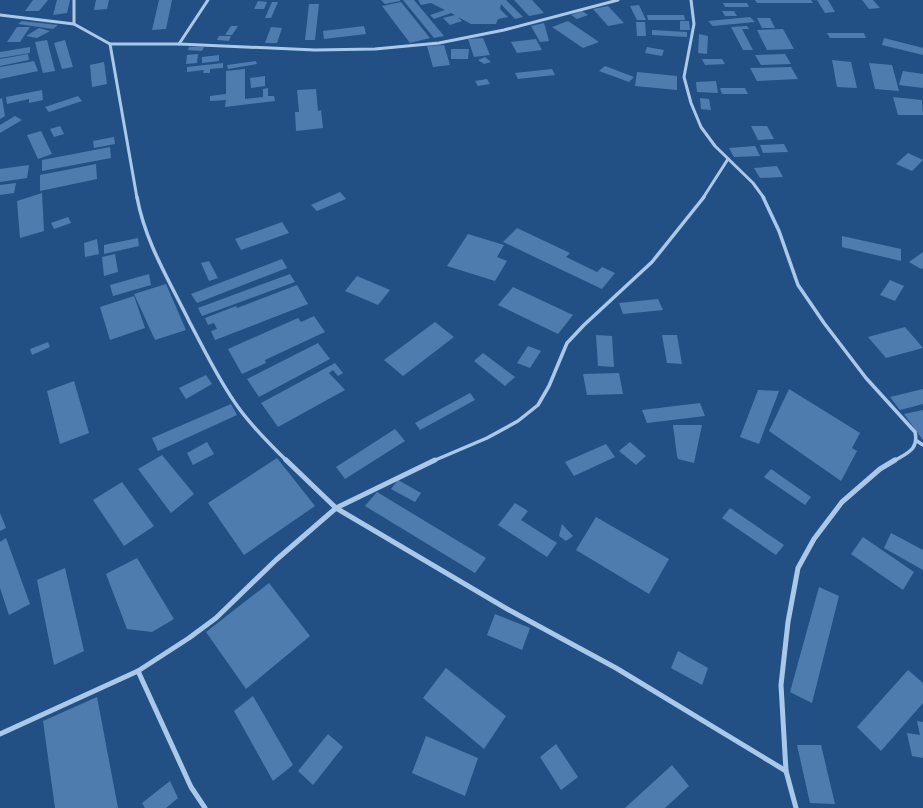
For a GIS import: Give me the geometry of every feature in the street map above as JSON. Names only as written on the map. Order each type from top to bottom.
[{"type":"street","points":[[74,0],[74,24]]},
{"type":"street","points":[[179,44],[208,0]]},
{"type":"street","points":[[0,14],[74,24],[110,44],[179,44],[322,50],[375,49],[439,44],[504,30],[618,0]]},
{"type":"street","points":[[691,0],[694,24],[684,77],[691,103],[701,127],[715,146],[753,183],[767,203],[779,231],[798,285],[819,316],[866,378],[915,432],[918,441],[923,445]]},
{"type":"street","points":[[110,44],[122,120],[140,213],[156,256],[221,382],[238,408],[262,436],[336,508],[510,610],[616,668],[786,771]]},
{"type":"street","points":[[0,734],[138,671],[189,638],[216,618],[276,560],[336,508],[418,467],[487,438],[518,421],[538,405],[549,386],[567,343],[584,324],[652,262],[704,197],[728,158]]},
{"type":"street","points":[[796,808],[786,771],[781,684],[788,622],[798,568],[814,539],[842,502],[880,469],[913,449],[918,441]]},
{"type":"street","points":[[138,671],[191,787],[206,808]]},
{"type":"building","points":[[33,0],[48,0],[39,11],[25,11]]},
{"type":"building","points":[[57,0],[70,0],[67,13],[53,15]]},
{"type":"building","points":[[96,0],[109,0],[107,9],[94,10]]},
{"type":"building","points":[[159,0],[172,0],[166,29],[152,30]]},
{"type":"building","points":[[381,0],[400,0],[400,1],[385,4]]},
{"type":"building","points":[[403,0],[414,0],[444,36],[434,38]]},
{"type":"building","points":[[418,0],[506,0],[523,17],[515,19],[501,4],[500,9],[508,17],[498,19],[496,24],[471,24],[458,17],[462,21],[450,25],[443,18],[455,15],[451,13],[434,19],[430,15],[445,10],[431,3],[421,5]]},
{"type":"building","points":[[514,0],[532,0],[544,13],[529,16]]},
{"type":"building","points":[[755,0],[811,0],[813,3],[757,3]]},
{"type":"building","points":[[817,0],[828,0],[835,12],[825,13]]},
{"type":"building","points":[[862,0],[873,0],[880,8],[869,9]]},
{"type":"building","points":[[258,1],[267,2],[264,9],[254,9]]},
{"type":"building","points":[[272,2],[278,2],[271,18],[265,18]]},
{"type":"building","points":[[401,2],[430,38],[410,43],[382,6]]},
{"type":"building","points":[[723,3],[747,3],[749,7],[725,7]]},
{"type":"building","points":[[309,4],[319,4],[315,40],[305,40]]},
{"type":"building","points":[[639,5],[646,20],[637,20],[630,6]]},
{"type":"building","points":[[608,6],[624,23],[608,26],[593,9]]},
{"type":"building","points":[[582,11],[588,15],[577,19],[571,15]]},
{"type":"building","points":[[722,11],[734,11],[737,16],[725,16]]},
{"type":"building","points":[[647,15],[684,15],[685,20],[648,20]]},
{"type":"building","points":[[750,17],[755,22],[713,26],[708,21]]},
{"type":"building","points":[[757,18],[770,18],[775,28],[762,28]]},
{"type":"building","points":[[22,21],[58,25],[53,29],[18,24]]},
{"type":"building","points":[[568,21],[599,42],[583,48],[552,27]]},
{"type":"building","points":[[680,21],[689,21],[690,30],[680,30]]},
{"type":"building","points":[[636,22],[645,22],[646,36],[637,36]]},
{"type":"building","points":[[544,23],[549,41],[540,42],[531,26]]},
{"type":"building","points":[[231,26],[238,26],[232,35],[225,35]]},
{"type":"building","points":[[364,26],[366,34],[324,39],[323,31]]},
{"type":"building","points":[[747,26],[749,29],[742,29],[753,50],[743,50],[731,27]]},
{"type":"building","points":[[17,27],[30,27],[20,42],[7,42]]},
{"type":"building","points":[[271,27],[282,28],[277,43],[265,43]]},
{"type":"building","points":[[39,28],[50,31],[37,38],[26,36]]},
{"type":"building","points":[[783,29],[794,49],[767,50],[757,30]]},
{"type":"building","points":[[652,30],[687,32],[687,37],[652,35]]},
{"type":"building","points":[[827,33],[864,33],[866,38],[830,38]]},
{"type":"building","points":[[699,34],[708,36],[707,54],[698,53]]},
{"type":"building","points":[[219,36],[231,36],[229,41],[217,40]]},
{"type":"building","points":[[483,38],[490,55],[474,57],[468,39]]},
{"type":"building","points":[[884,38],[923,48],[923,55],[882,45]]},
{"type":"building","points":[[536,39],[542,50],[517,53],[511,42]]},
{"type":"building","points":[[47,40],[55,71],[43,73],[35,42]]},
{"type":"building","points":[[65,40],[73,67],[62,69],[54,43]]},
{"type":"building","points":[[444,45],[450,65],[433,67],[427,46]]},
{"type":"building","points":[[30,47],[30,53],[0,58],[0,52]]},
{"type":"building","points":[[189,47],[204,47],[202,51],[188,50]]},
{"type":"building","points":[[647,47],[664,50],[662,56],[645,53]]},
{"type":"building","points":[[451,49],[469,49],[468,59],[451,59]]},
{"type":"building","points":[[28,54],[29,60],[0,66],[0,59]]},
{"type":"building","points":[[198,54],[197,63],[186,64],[187,55]]},
{"type":"building","points":[[785,54],[791,64],[761,65],[755,55]]},
{"type":"building","points":[[219,55],[219,61],[202,63],[202,57]]},
{"type":"building","points":[[485,57],[491,62],[484,64],[478,60]]},
{"type":"building","points":[[702,59],[722,59],[725,64],[705,65]]},
{"type":"building","points":[[832,60],[851,62],[857,88],[837,87]]},
{"type":"building","points":[[34,61],[38,71],[0,79],[0,67]]},
{"type":"building","points":[[256,61],[257,64],[228,69],[227,65]]},
{"type":"building","points":[[104,62],[107,84],[92,87],[90,65]]},
{"type":"building","points":[[223,63],[223,68],[210,69],[210,73],[203,73],[204,70],[187,72],[187,67]]},
{"type":"building","points":[[869,63],[892,65],[899,91],[875,89]]},
{"type":"building","points":[[605,66],[634,77],[629,82],[599,71]]},
{"type":"building","points":[[791,67],[798,79],[757,81],[750,68]]},
{"type":"building","points":[[245,69],[245,99],[263,97],[263,89],[268,88],[268,96],[274,96],[275,101],[225,107],[226,100],[210,101],[210,96],[226,94],[226,71]]},
{"type":"building","points":[[552,69],[555,75],[518,79],[515,73]]},
{"type":"building","points":[[903,71],[923,74],[923,88],[899,85]]},
{"type":"building","points":[[637,72],[677,76],[677,90],[635,86]]},
{"type":"building","points":[[265,76],[265,86],[251,88],[250,78]]},
{"type":"building","points":[[487,79],[490,84],[478,86],[475,81]]},
{"type":"building","points":[[716,81],[718,93],[697,92],[696,82]]},
{"type":"building","points":[[720,88],[745,88],[748,94],[722,94]]},
{"type":"building","points":[[316,89],[318,111],[321,110],[323,128],[296,131],[295,112],[299,112],[297,90]]},
{"type":"building","points":[[42,90],[43,100],[29,103],[29,99],[7,104],[6,97]]},
{"type":"building","points":[[78,96],[82,101],[49,112],[45,107]]},
{"type":"building","points":[[893,97],[922,100],[923,115],[898,115]]},
{"type":"building","points":[[2,98],[5,116],[0,119],[0,99]]},
{"type":"building","points":[[700,98],[709,99],[711,110],[701,109]]},
{"type":"building","points":[[15,116],[22,120],[0,133],[0,125]]},
{"type":"building","points":[[60,126],[64,134],[54,137],[50,129]]},
{"type":"building","points":[[751,126],[767,126],[774,139],[758,140]]},
{"type":"building","points":[[41,131],[52,154],[38,159],[27,135]]},
{"type":"building","points":[[114,137],[115,144],[94,148],[93,141]]},
{"type":"building","points":[[784,144],[788,152],[763,153],[760,145]]},
{"type":"building","points":[[755,146],[760,156],[734,157],[729,148]]},
{"type":"building","points":[[110,147],[111,158],[42,171],[42,160]]},
{"type":"building","points":[[908,153],[923,160],[912,171],[896,164]]},
{"type":"building","points":[[96,164],[97,179],[40,191],[40,175]]},
{"type":"building","points":[[29,165],[27,178],[0,182],[0,169]]},
{"type":"building","points":[[777,166],[783,177],[760,178],[754,168]]},
{"type":"building","points":[[16,183],[14,193],[0,195],[0,185]]},
{"type":"building","points":[[340,192],[346,199],[317,211],[311,205]]},
{"type":"building","points":[[42,193],[44,231],[20,238],[17,201]]},
{"type":"building","points":[[68,217],[71,223],[54,229],[51,223]]},
{"type":"building","points":[[282,222],[289,233],[241,250],[235,239]]},
{"type":"building","points":[[517,228],[570,253],[566,257],[597,272],[602,267],[615,273],[602,289],[503,242]]},
{"type":"building","points":[[468,234],[504,245],[497,257],[507,261],[495,281],[447,266]]},
{"type":"building","points":[[842,236],[901,249],[901,261],[842,247]]},
{"type":"building","points":[[138,238],[139,246],[104,254],[104,245]]},
{"type":"building","points":[[97,239],[99,254],[85,257],[84,243]]},
{"type":"building","points":[[923,252],[923,268],[921,269],[909,262]]},
{"type":"building","points":[[115,254],[118,272],[104,276],[102,257]]},
{"type":"building","points":[[282,259],[287,268],[197,303],[191,294]]},
{"type":"building","points":[[209,261],[218,278],[209,281],[201,263]]},
{"type":"building","points":[[149,274],[151,285],[113,296],[110,285]]},
{"type":"building","points":[[290,274],[295,282],[202,316],[198,308]]},
{"type":"building","points":[[357,276],[390,290],[378,305],[345,291]]},
{"type":"building","points":[[890,280],[904,286],[895,301],[880,295]]},
{"type":"building","points":[[166,284],[186,330],[155,340],[134,294]]},
{"type":"building","points":[[297,285],[308,304],[215,340],[211,331],[217,329],[214,323],[208,325],[205,318],[236,306],[237,308]]},
{"type":"building","points":[[513,287],[573,315],[558,334],[498,305]]},
{"type":"building","points":[[134,296],[145,328],[110,340],[100,307]]},
{"type":"building","points":[[658,299],[663,310],[623,314],[619,303]]},
{"type":"building","points":[[314,316],[325,332],[265,360],[266,363],[242,374],[228,349],[298,318],[301,322]]},
{"type":"building","points":[[435,322],[454,337],[403,376],[384,360]]},
{"type":"building","points":[[905,327],[923,348],[886,358],[868,337]]},
{"type":"building","points":[[596,335],[612,336],[614,367],[598,366]]},
{"type":"building","points":[[662,335],[677,335],[682,364],[667,363]]},
{"type":"building","points":[[48,342],[50,347],[32,355],[30,349]]},
{"type":"building","points":[[318,343],[330,359],[259,397],[247,379]]},
{"type":"building","points":[[528,346],[541,351],[530,368],[517,363]]},
{"type":"building","points":[[483,353],[515,377],[505,386],[474,361]]},
{"type":"building","points":[[335,363],[343,373],[338,376],[333,370],[329,373],[345,390],[278,427],[261,403]]},
{"type":"building","points":[[619,373],[623,394],[587,395],[583,374]]},
{"type":"building","points":[[206,375],[212,384],[186,399],[179,388]]},
{"type":"building","points":[[74,381],[89,433],[60,444],[47,391]]},
{"type":"building","points":[[789,389],[860,433],[852,448],[857,451],[841,481],[769,431]]},
{"type":"building","points":[[923,389],[923,404],[900,410],[890,397]]},
{"type":"building","points":[[758,390],[779,391],[759,444],[740,437]]},
{"type":"building","points":[[470,393],[475,400],[420,430],[415,423]]},
{"type":"building","points":[[700,403],[705,416],[647,423],[642,410]]},
{"type":"building","points":[[231,404],[237,415],[158,451],[152,438]]},
{"type":"building","points":[[923,410],[923,439],[922,439],[904,414]]},
{"type":"building","points":[[673,425],[702,425],[694,463],[678,459]]},
{"type":"building","points":[[395,429],[405,441],[345,479],[336,467]]},
{"type":"building","points":[[207,442],[214,454],[193,465],[187,453]]},
{"type":"building","points":[[630,442],[646,456],[636,465],[619,451]]},
{"type":"building","points":[[606,444],[615,457],[574,476],[565,462]]},
{"type":"building","points":[[162,455],[194,494],[171,513],[138,469]]},
{"type":"building","points":[[277,458],[315,506],[244,555],[208,503]]},
{"type":"building","points":[[771,469],[811,497],[805,505],[764,477]]},
{"type":"building","points":[[398,480],[421,493],[415,502],[391,489]]},
{"type":"building","points":[[122,482],[154,526],[124,546],[93,500]]},
{"type":"building","points":[[377,492],[486,558],[475,573],[365,506]]},
{"type":"building","points":[[515,503],[528,511],[521,520],[557,543],[547,557],[498,525]]},
{"type":"building","points":[[730,508],[784,545],[776,555],[722,518]]},
{"type":"building","points":[[0,513],[6,528],[0,531]]},
{"type":"building","points":[[596,517],[669,559],[649,594],[576,550]]},
{"type":"building","points":[[562,524],[573,536],[566,541],[559,536]]},
{"type":"building","points":[[891,533],[923,550],[923,570],[884,548]]},
{"type":"building","points":[[863,537],[914,572],[903,590],[851,554]]},
{"type":"building","points":[[6,538],[30,604],[9,615],[0,588],[0,542]]},
{"type":"building","points":[[137,558],[174,619],[152,632],[127,629],[106,574]]},
{"type":"building","points":[[65,568],[84,651],[54,665],[37,580]]},
{"type":"building","points":[[269,583],[310,636],[246,689],[206,632]]},
{"type":"building","points":[[819,587],[839,596],[812,703],[790,692]]},
{"type":"building","points":[[495,614],[530,628],[522,650],[487,635]]},
{"type":"building","points":[[678,651],[708,668],[702,685],[671,668]]},
{"type":"building","points":[[446,668],[506,716],[484,749],[423,698]]},
{"type":"building","points":[[908,670],[923,683],[923,703],[881,751],[857,727]]},
{"type":"building","points":[[253,696],[293,765],[273,781],[234,711]]},
{"type":"building","points":[[97,697],[118,808],[55,808],[43,721]]},
{"type":"building","points":[[917,721],[923,722],[923,758],[912,756],[907,733],[920,735]]},
{"type":"building","points":[[328,734],[343,747],[313,785],[298,771]]},
{"type":"building","points":[[426,736],[478,758],[465,796],[412,773]]},
{"type":"building","points":[[556,744],[578,777],[561,790],[540,757]]},
{"type":"building","points":[[797,745],[821,745],[835,804],[810,803]]},
{"type":"building","points":[[672,765],[689,786],[665,808],[625,808]]},
{"type":"building","points":[[170,781],[178,798],[166,808],[145,808],[142,803]]}]
